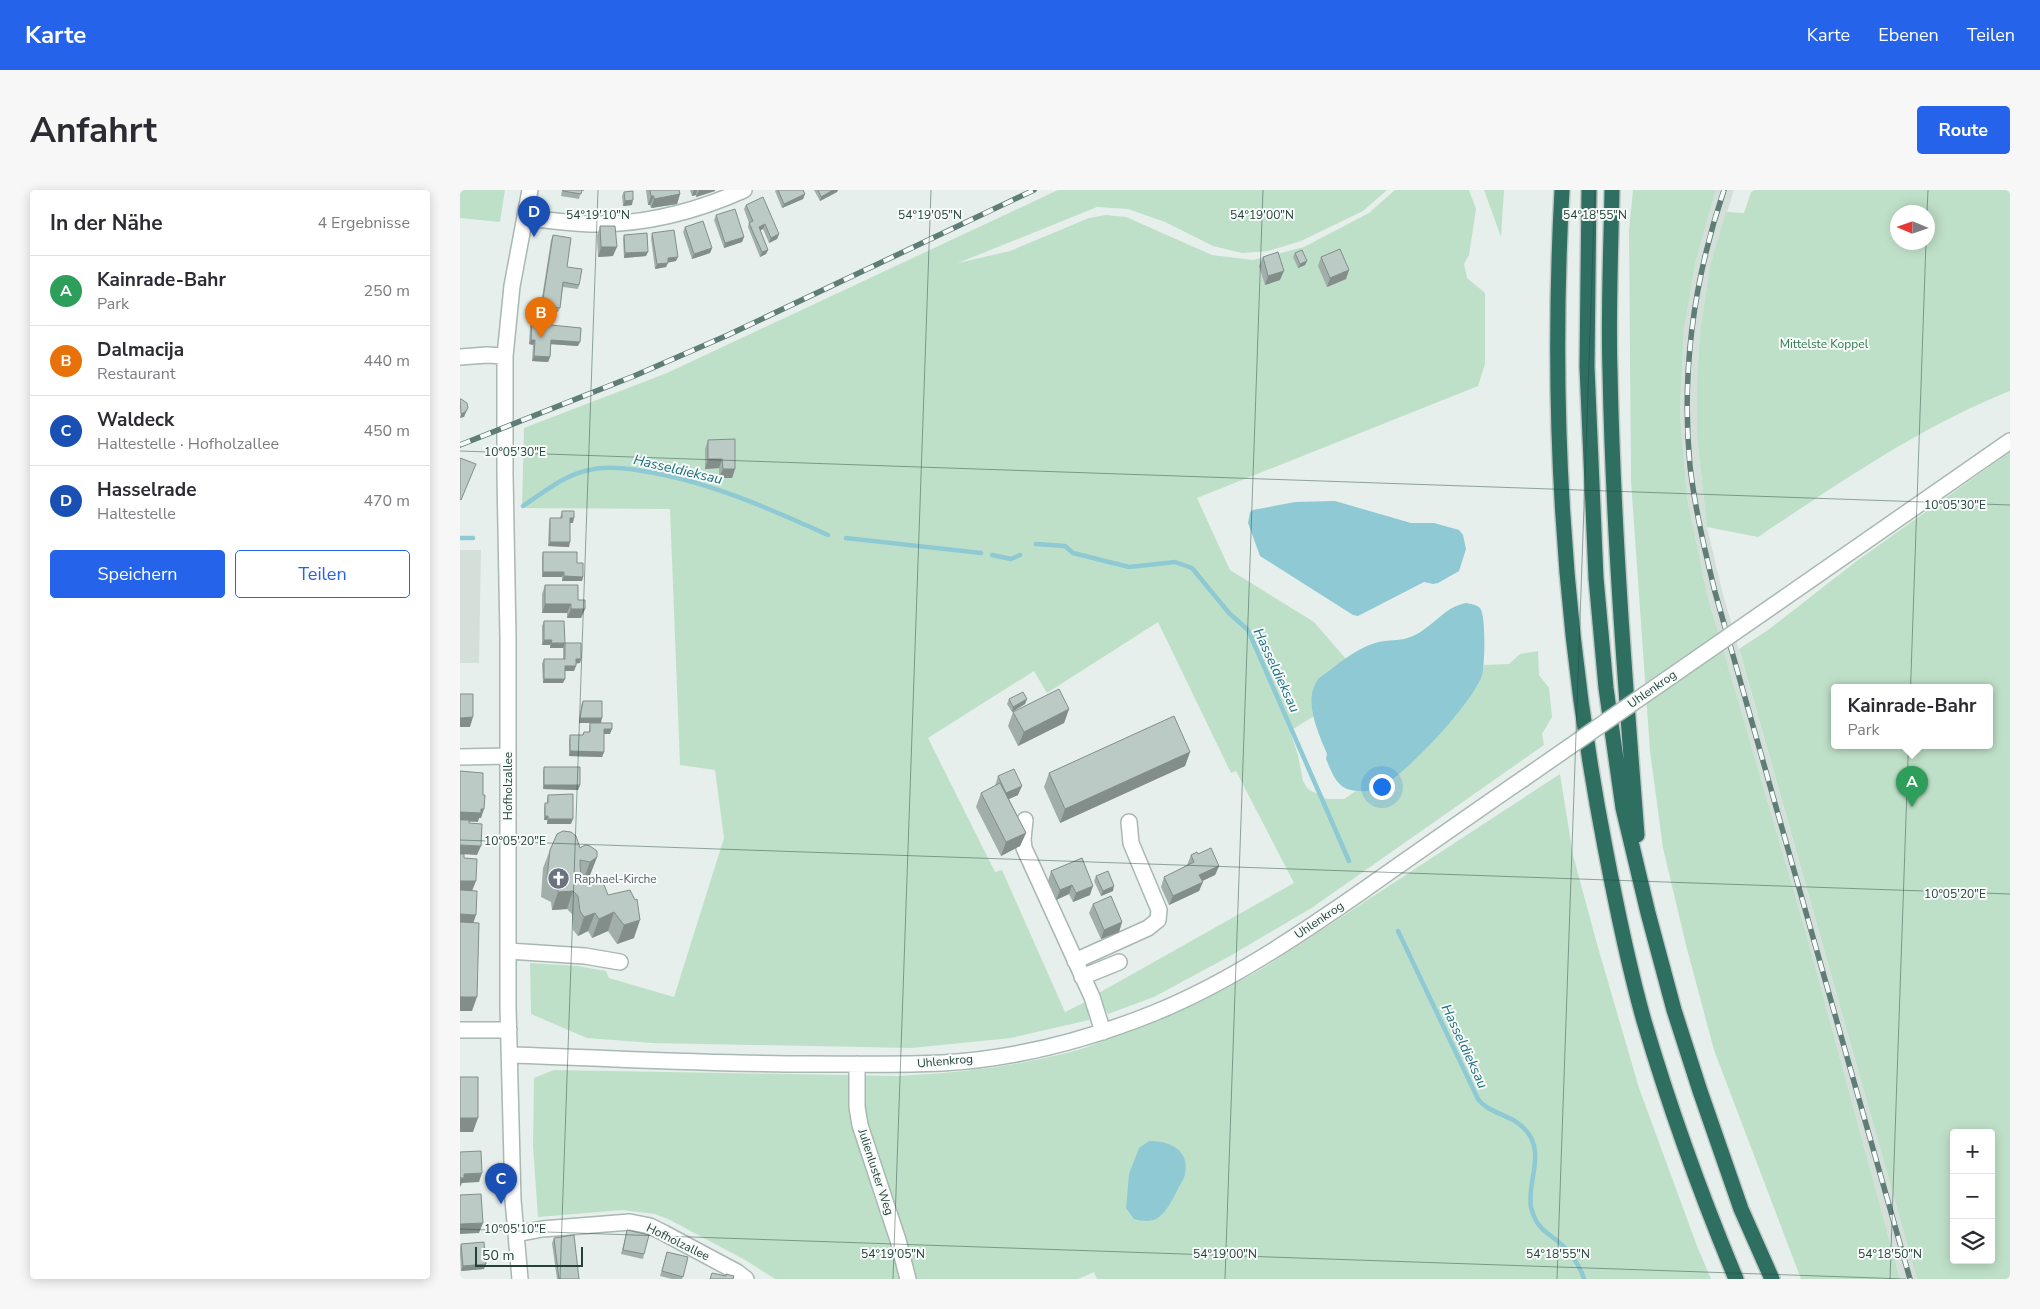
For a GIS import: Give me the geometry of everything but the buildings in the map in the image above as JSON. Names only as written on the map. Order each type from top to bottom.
[{"type":"highway","points":[[1555,190],[1560,229]]},
{"type":"highway","points":[[1562,190],[1558,338],[1560,468],[1574,635],[1592,781],[1620,925],[1644,1019],[1674,1115],[1710,1217],[1736,1279]]},
{"type":"highway","points":[[1589,190],[1587,367],[1596,578],[1606,688],[1623,808],[1674,1010],[1741,1209],[1772,1279]]},
{"type":"highway","points":[[1612,190],[1610,370],[1617,560],[1641,880]]},
{"type":"street","name":"Hofholzallee","points":[[520,1279],[513,1200],[509,1030],[508,638],[504,427],[505,356],[512,286],[530,190]]},
{"type":"street","points":[[525,218],[591,224],[648,220],[695,208],[744,190]]},
{"type":"street","points":[[460,357],[505,356]]},
{"type":"street","name":"Uhlenkrog","points":[[510,1054],[760,1064],[944,1063],[1014,1054],[1102,1032],[1184,1000],[1259,959],[1326,916],[2010,441]]},
{"type":"street","points":[[460,756],[508,756]]},
{"type":"street","points":[[1026,820],[1023,839],[1024,848],[1092,997],[1102,1032]]},
{"type":"street","points":[[1075,961],[1148,928],[1158,920],[1157,902],[1131,843],[1128,822]]},
{"type":"street","points":[[508,951],[585,956],[620,962]]},
{"type":"street","points":[[1082,977],[1119,962]]},
{"type":"street","points":[[460,1030],[509,1030]]},
{"type":"street","name":"Julienluster Weg","points":[[857,1064],[857,1107],[860,1125],[898,1240],[908,1279]]},
{"type":"street","name":"Hofholzallee","points":[[516,1234],[542,1229],[618,1222],[641,1224],[671,1236],[737,1272],[746,1279]]},
{"type":"shaded area","points":[[1716,190],[1734,190],[1710,266],[1700,331],[1697,379],[1697,438],[1707,527],[1721,587],[1917,1279],[1900,1279],[1806,933],[1707,594],[1687,497],[1680,414],[1684,329],[1696,260]]},
{"type":"shaded area","points":[[460,550],[481,550],[479,663],[460,663]]},
{"type":"green space","points":[[460,190],[505,190],[500,222],[460,218]]},
{"type":"green space","points":[[1058,190],[1387,190],[1363,211],[1301,241],[1268,251],[1242,253],[1213,246],[1165,222],[1128,209],[1097,207],[958,263],[1010,251],[1089,218],[1106,215],[1126,217],[1212,255],[1253,260],[1304,247],[1369,213],[1395,190],[1469,190],[1476,209],[1469,255],[1464,264],[1467,278],[1485,293],[1485,364],[1478,386],[1197,498],[1230,570],[1314,622],[1346,659],[1317,681],[1313,694],[1314,716],[1290,731],[1298,755],[1303,781],[1308,789],[1327,799],[1344,799],[1356,791],[1376,789],[1430,743],[1461,709],[1477,686],[1484,665],[1509,664],[1520,654],[1538,651],[1539,675],[1549,688],[1552,717],[1542,734],[1544,745],[1313,907],[1230,956],[1154,997],[1108,1014],[1097,994],[1294,883],[1236,771],[1231,773],[1158,622],[1047,693],[1034,671],[928,738],[995,872],[1002,870],[1065,1012],[1087,1001],[1089,1020],[1011,1038],[911,1048],[652,1043],[587,1038],[531,1014],[530,963],[578,966],[606,971],[609,978],[674,997],[724,838],[715,770],[680,765],[670,509],[522,508],[524,428],[667,373]]},
{"type":"green space","points":[[1484,190],[1504,190],[1501,237]]},
{"type":"green space","points":[[1633,190],[1716,190],[1696,260],[1684,329],[1680,414],[1687,497],[1707,594],[1806,933],[1900,1279],[1801,1279],[1714,1050],[1686,945],[1663,848],[1650,751],[1631,481],[1629,230]]},
{"type":"green space","name":"Mittelste Koppel","points":[[1755,190],[2010,190],[2010,391],[1976,405],[1911,439],[1758,537],[1707,527],[1697,438],[1697,379],[1700,331],[1710,266],[1726,212],[1744,213],[1751,192]]},
{"type":"green space","points":[[2010,452],[2010,1279],[1917,1279],[1739,649],[1768,630],[1858,560]]},
{"type":"green space","points":[[1560,774],[1573,855],[1639,1088],[1711,1279],[1097,1279],[1094,1272],[1078,1279],[775,1279],[747,1261],[655,1214],[622,1210],[538,1217],[533,1146],[534,1078],[554,1070],[899,1076],[989,1068],[1056,1056],[1078,1050],[1180,1010],[1215,994],[1265,967]]},
{"type":"water","points":[[1335,501],[1411,523],[1434,523],[1459,530],[1463,535],[1466,549],[1459,571],[1438,583],[1424,582],[1358,616],[1353,615],[1260,556],[1248,523],[1250,512],[1295,502]]},
{"type":"water","points":[[1466,603],[1475,605],[1482,612],[1484,651],[1482,675],[1466,703],[1420,755],[1389,782],[1377,789],[1366,791],[1351,790],[1343,787],[1334,776],[1326,759],[1327,754],[1313,716],[1312,696],[1314,686],[1319,678],[1360,649],[1375,643],[1413,636],[1427,628],[1451,609]]},
{"type":"water","points":[[1149,1141],[1164,1143],[1176,1148],[1184,1158],[1186,1165],[1184,1178],[1167,1209],[1156,1219],[1146,1221],[1134,1219],[1126,1208],[1129,1174],[1139,1148]]},
{"type":"waterway","name":"Hasseldieksau","points":[[523,506],[555,485],[580,472],[602,468],[622,468],[690,481],[737,497],[828,535]]},
{"type":"waterway","points":[[460,538],[473,538]]},
{"type":"waterway","name":"Hasseldieksau","points":[[846,538],[981,553]]},
{"type":"waterway","name":"Hasseldieksau","points":[[1036,544],[1065,546],[1073,553],[1129,567],[1175,562],[1192,568],[1229,613],[1248,630],[1349,861]]},
{"type":"waterway","name":"Hasseldieksau","points":[[992,555],[1011,559],[1020,555]]},
{"type":"waterway","name":"Hasseldieksau","points":[[1398,931],[1478,1099],[1489,1109],[1518,1123],[1530,1136],[1534,1144],[1535,1153],[1530,1198],[1534,1216],[1541,1228],[1570,1253],[1584,1279]]},
{"type":"railway","points":[[460,445],[634,376],[728,335],[1034,190]]},
{"type":"railway","points":[[1724,190],[1705,257],[1692,326],[1687,396],[1690,466],[1695,498],[1715,592],[1910,1279]]},
{"type":"place","name":"Hasselrade","points":[[534,237]]},
{"type":"place","name":"Dalmacija","points":[[541,338]]},
{"type":"place","name":"Kainrade-Bahr","points":[[1912,807]]},
{"type":"place","name":"Raphael-Kirche","points":[[558,879]]},
{"type":"place","name":"Waldeck","points":[[501,1204]]}]
